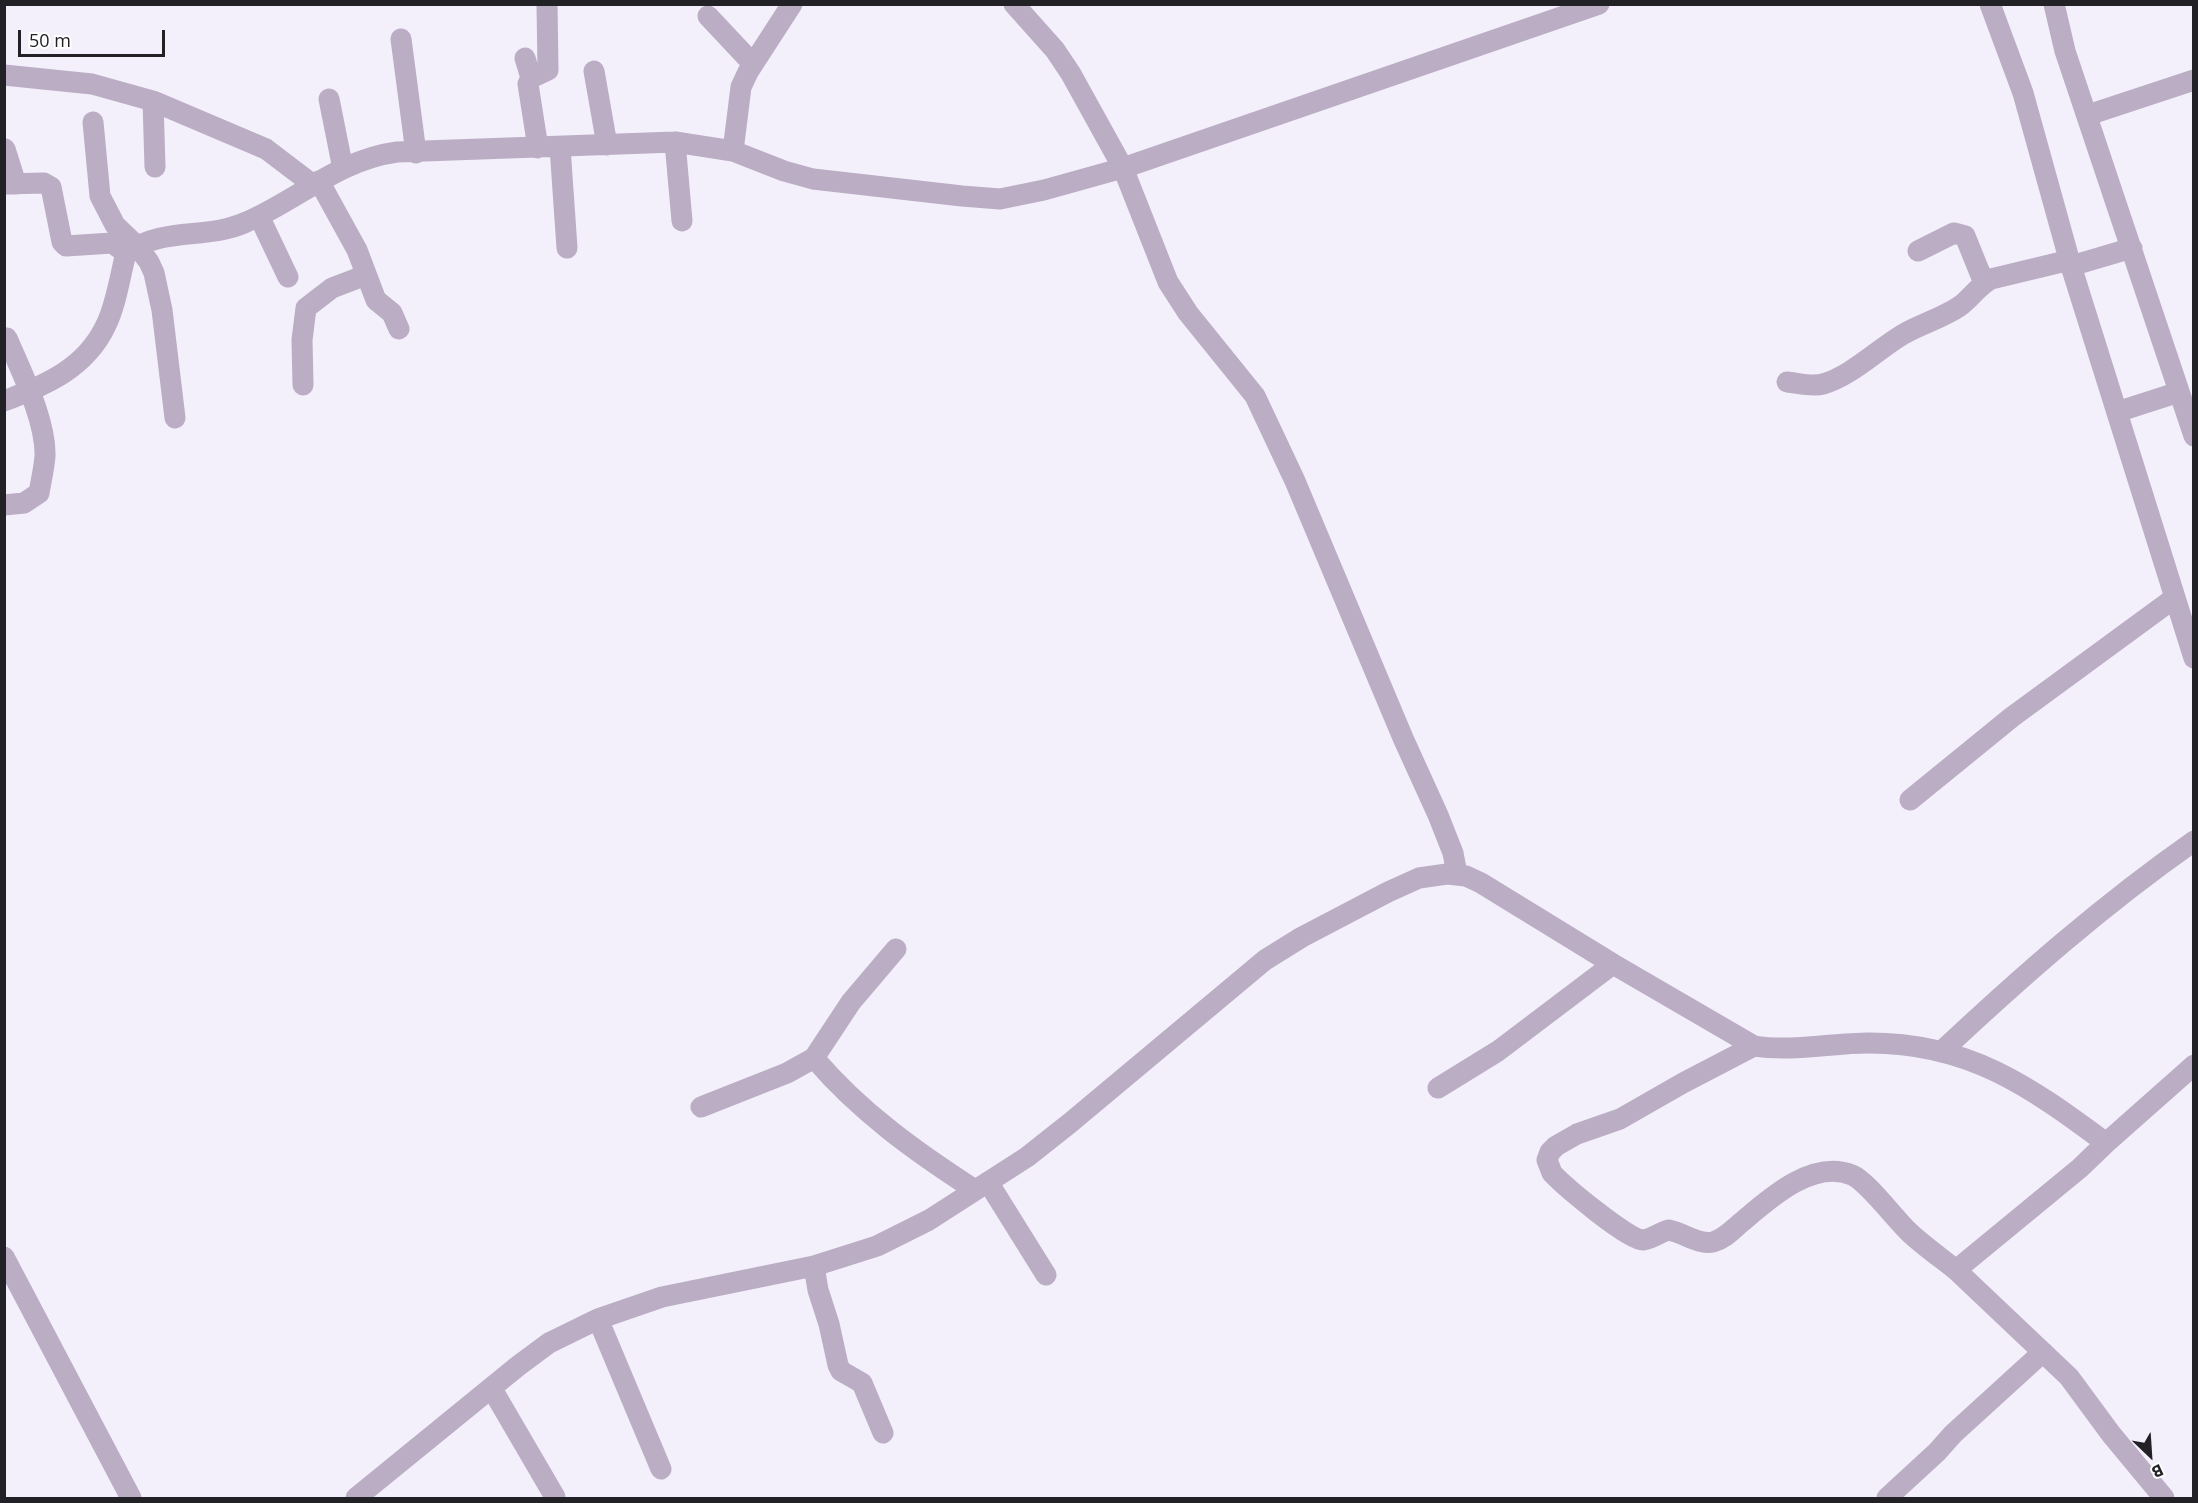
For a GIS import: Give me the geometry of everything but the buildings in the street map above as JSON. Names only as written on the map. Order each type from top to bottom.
[{"type":"street","points":[[538,148],[528,84],[528,68],[548,70],[547,4]]},
{"type":"street","points":[[733,151],[741,87],[753,64],[792,4]]},
{"type":"street","points":[[1014,4],[1055,50],[1071,74],[1123,168],[1167,282],[1188,313],[1255,396],[1450,843],[1457,874]]},
{"type":"street","points":[[131,250],[170,235],[222,229],[242,224],[343,169],[376,155],[397,153],[675,142],[733,151],[784,171],[813,179],[1000,199],[1044,190],[1123,168],[1599,4]]},
{"type":"street","points":[[1990,4],[2022,93],[2070,263],[2193,658]]},
{"type":"street","points":[[2054,4],[2065,51],[2088,115],[2118,253],[2193,436]]},
{"type":"street","points":[[708,16],[753,64]]},
{"type":"street","points":[[401,39],[416,153]]},
{"type":"street","points":[[594,71],[607,145]]},
{"type":"street","points":[[4,75],[92,84],[153,101],[266,149],[316,182],[357,250],[376,300],[392,313],[399,328]]},
{"type":"street","points":[[2088,115],[2193,80]]},
{"type":"street","points":[[329,99],[343,169]]},
{"type":"street","points":[[153,101],[155,167]]},
{"type":"street","points":[[4,401],[64,374],[84,357],[107,324],[131,250],[100,195],[93,122]]},
{"type":"street","points":[[675,142],[682,221]]},
{"type":"street","points":[[560,147],[567,248]]},
{"type":"street","points":[[4,149],[10,184],[44,183],[51,187],[62,242],[66,246],[112,243],[131,250],[149,262],[158,288],[162,310],[175,418]]},
{"type":"street","points":[[259,216],[288,277]]},
{"type":"street","points":[[1918,250],[1954,233],[1965,236],[1984,283]]},
{"type":"street","points":[[1787,382],[1816,385],[1835,379],[1903,334],[1945,316],[1963,304],[1984,283],[2019,271],[2118,253]]},
{"type":"street","points":[[303,385],[302,340],[306,308],[332,288],[366,275]]},
{"type":"street","points":[[4,505],[24,503],[39,493],[45,456],[43,435],[30,391],[7,338]]},
{"type":"street","points":[[2117,412],[2174,394]]},
{"type":"street","points":[[1910,800],[2012,717],[2174,599]]},
{"type":"street","points":[[1942,1051],[2051,951],[2135,882],[2193,841]]},
{"type":"street","points":[[356,1498],[549,1343],[598,1319],[662,1297],[814,1266],[877,1246],[929,1220],[1027,1157],[1265,960],[1302,937],[1419,878],[1457,874],[1481,883],[1613,964],[1754,1046],[1780,1048],[1840,1043],[1910,1044],[1942,1051],[1973,1060],[2024,1085],[2106,1143]]},
{"type":"street","points":[[701,1107],[787,1073],[814,1058],[851,1002],[896,949]]},
{"type":"street","points":[[1438,1088],[1498,1051],[1613,964]]},
{"type":"street","points":[[1754,1046],[1620,1119],[1577,1134],[1556,1146],[1550,1152],[1547,1160],[1552,1173],[1618,1228],[1635,1238],[1645,1240],[1669,1230],[1704,1242],[1723,1237],[1772,1196],[1815,1174],[1832,1172],[1851,1174],[1863,1181],[1911,1233],[1956,1270],[2069,1377],[2104,1425],[2164,1498]]},
{"type":"street","points":[[814,1058],[836,1084],[872,1116],[932,1161],[982,1186],[1046,1275]]},
{"type":"street","points":[[1956,1270],[2080,1168],[2193,1065]]},
{"type":"street","points":[[4,1257],[131,1498]]},
{"type":"street","points":[[814,1266],[838,1365],[841,1371],[862,1383],[883,1433]]},
{"type":"street","points":[[598,1319],[661,1469]]},
{"type":"street","points":[[1887,1498],[2043,1352]]},
{"type":"street","points":[[492,1389],[555,1497]]}]
